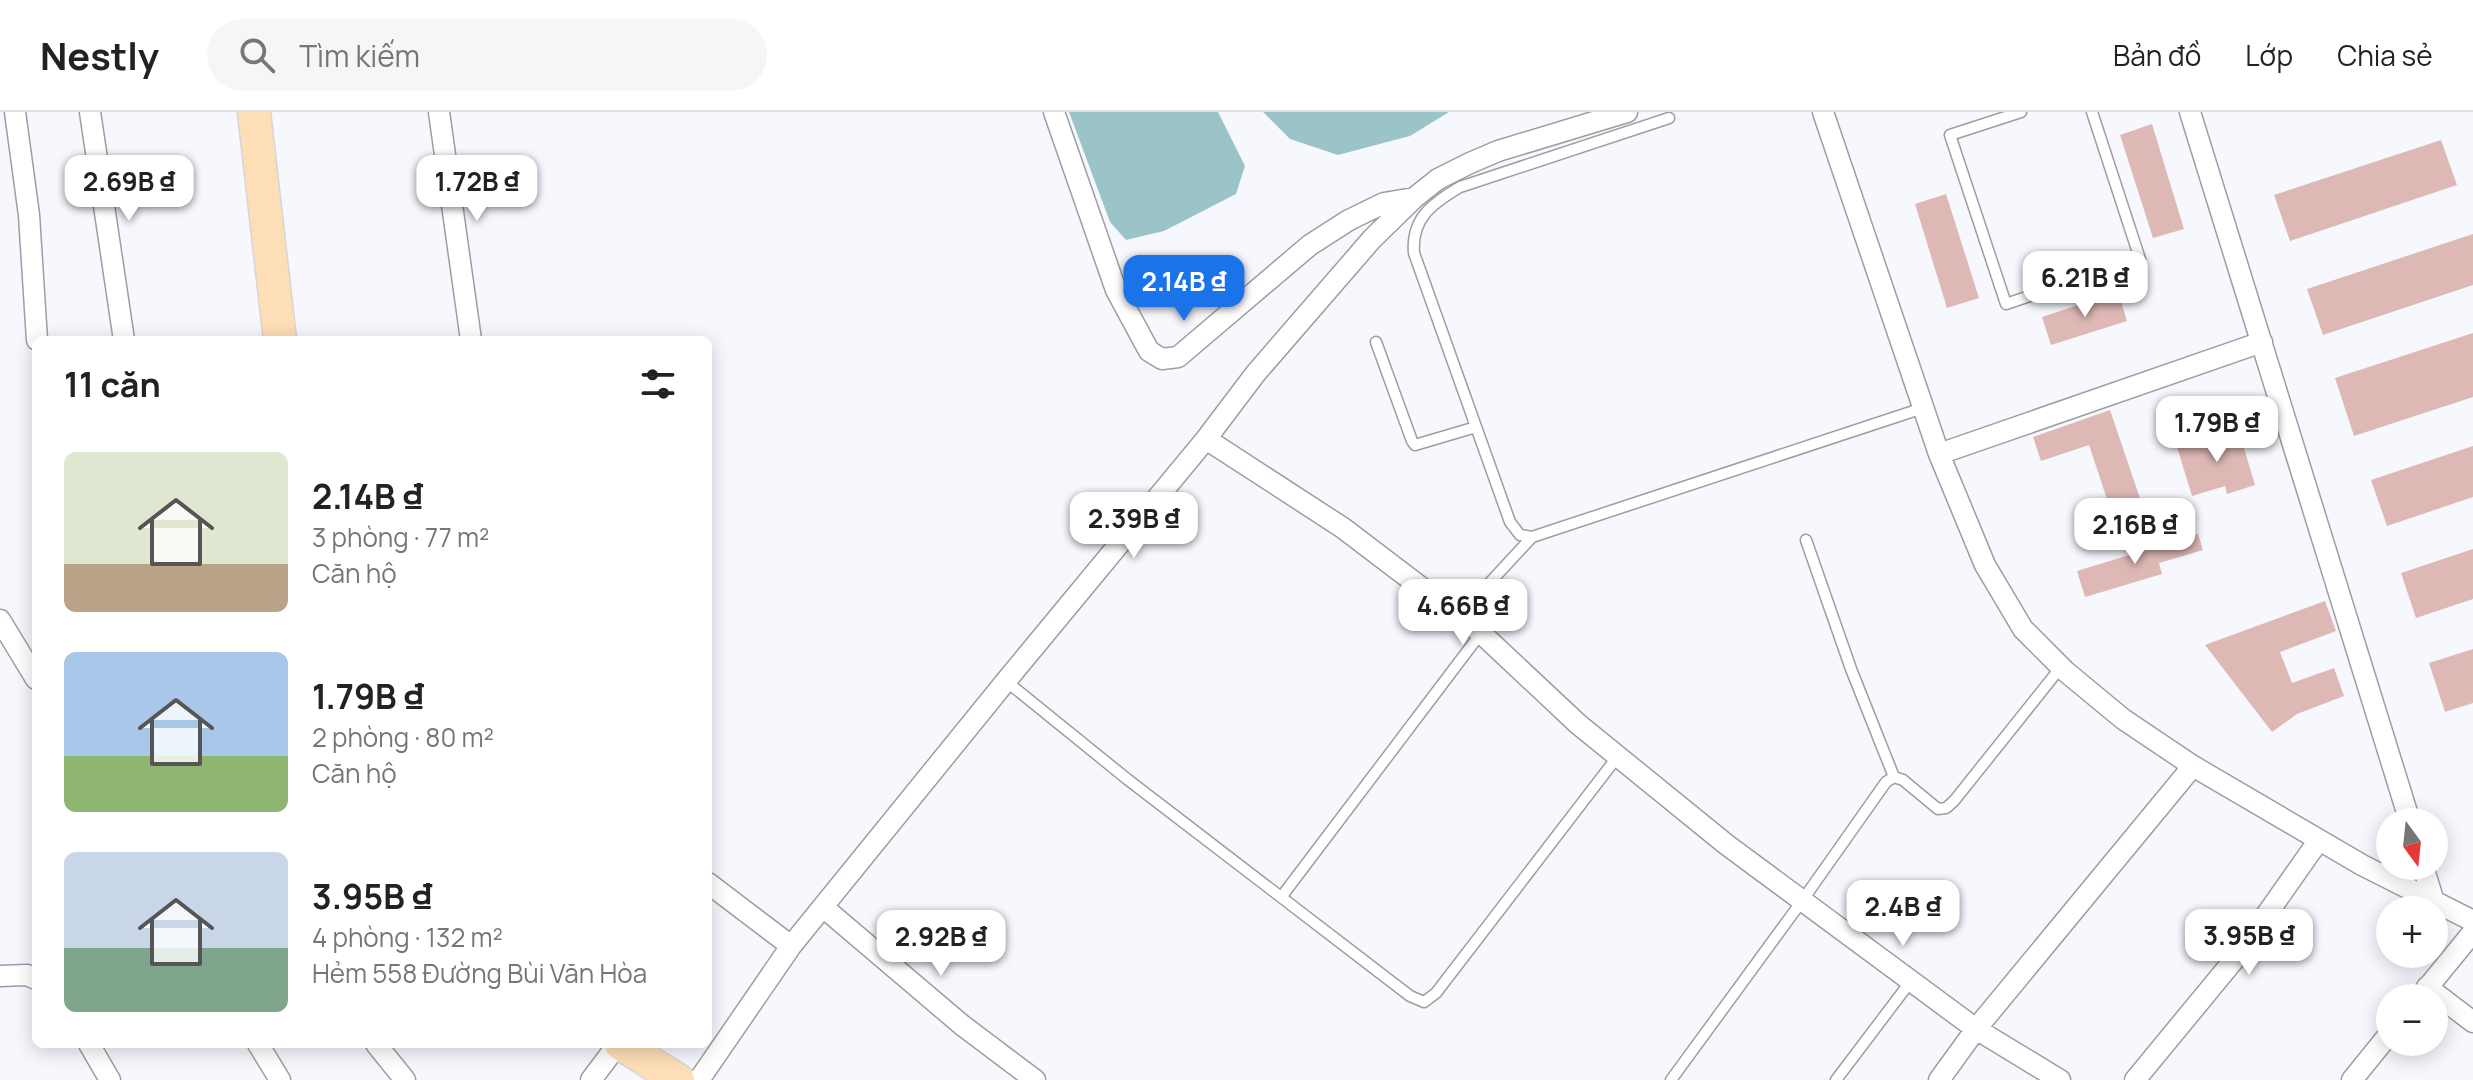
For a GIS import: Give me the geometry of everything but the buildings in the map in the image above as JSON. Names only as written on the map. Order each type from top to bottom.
[{"type":"main road","points":[[254,112],[280,336]]},
{"type":"main road","points":[[626,1048],[678,1080]]},
{"type":"street","points":[[15,112],[29,215],[37,336]]},
{"type":"street","points":[[90,112],[123,336]]},
{"type":"street","points":[[439,112],[470,336]]},
{"type":"street","points":[[1054,112],[1116,290],[1149,351],[1162,359],[1178,357],[1310,245],[1349,220],[1384,203],[1414,198]]},
{"type":"street","points":[[699,1080],[791,946],[1206,439],[1256,373],[1372,239],[1438,179],[1498,151],[1627,112]]},
{"type":"street","points":[[1823,112],[1939,454],[1985,565],[2023,629],[2061,667],[2123,719],[2193,766],[2362,865],[2422,896]]},
{"type":"street","points":[[2190,112],[2406,808]]},
{"type":"street","points":[[1939,454],[2262,342]]},
{"type":"street","points":[[1206,439],[1343,528],[1481,633],[1578,724],[1727,845],[1976,1029],[2060,1080]]},
{"type":"street","points":[[0,620],[32,672]]},
{"type":"street","points":[[1939,1080],[1976,1029],[2193,766]]},
{"type":"street","points":[[2135,1080],[2238,955],[2319,840]]},
{"type":"street","points":[[712,886],[791,946]]},
{"type":"street","points":[[823,907],[962,1025],[1035,1080]]},
{"type":"street","points":[[2448,909],[2473,921]]},
{"type":"street","points":[[2430,984],[2473,932]]},
{"type":"street","points":[[0,976],[32,977]]},
{"type":"street","points":[[2448,1008],[2473,1022]]},
{"type":"street","points":[[91,1048],[110,1080]]},
{"type":"street","points":[[260,1048],[280,1080]]},
{"type":"street","points":[[379,1048],[405,1080]]},
{"type":"street","points":[[591,1080],[617,1048]]},
{"type":"street","points":[[2352,1080],[2376,1050]]},
{"type":"lane","points":[[2021,112],[1950,135],[2006,304],[2140,259],[2092,112]]},
{"type":"lane","points":[[1669,118],[1460,187],[1422,216],[1415,230],[1414,253],[1510,522],[1520,535],[1532,537],[1923,408]]},
{"type":"lane","points":[[1376,342],[1415,445],[1476,427]]},
{"type":"lane","points":[[1459,616],[1532,537]]},
{"type":"lane","points":[[1806,540],[1851,669],[1894,777],[1903,780],[1938,809],[1946,808],[1954,801],[2061,667]]},
{"type":"lane","points":[[1282,896],[1481,633]]},
{"type":"lane","points":[[1006,681],[1127,779],[1410,996],[1424,1002],[1436,993],[1618,756]]},
{"type":"lane","points":[[1671,1080],[1886,782],[1894,777]]},
{"type":"lane","points":[[1836,1080],[1911,981]]},
{"type":"water","points":[[1069,112],[1218,112],[1245,166],[1236,194],[1164,231],[1126,240],[1110,222]]},
{"type":"water","points":[[1263,112],[1449,112],[1410,136],[1338,155],[1290,139]]}]
